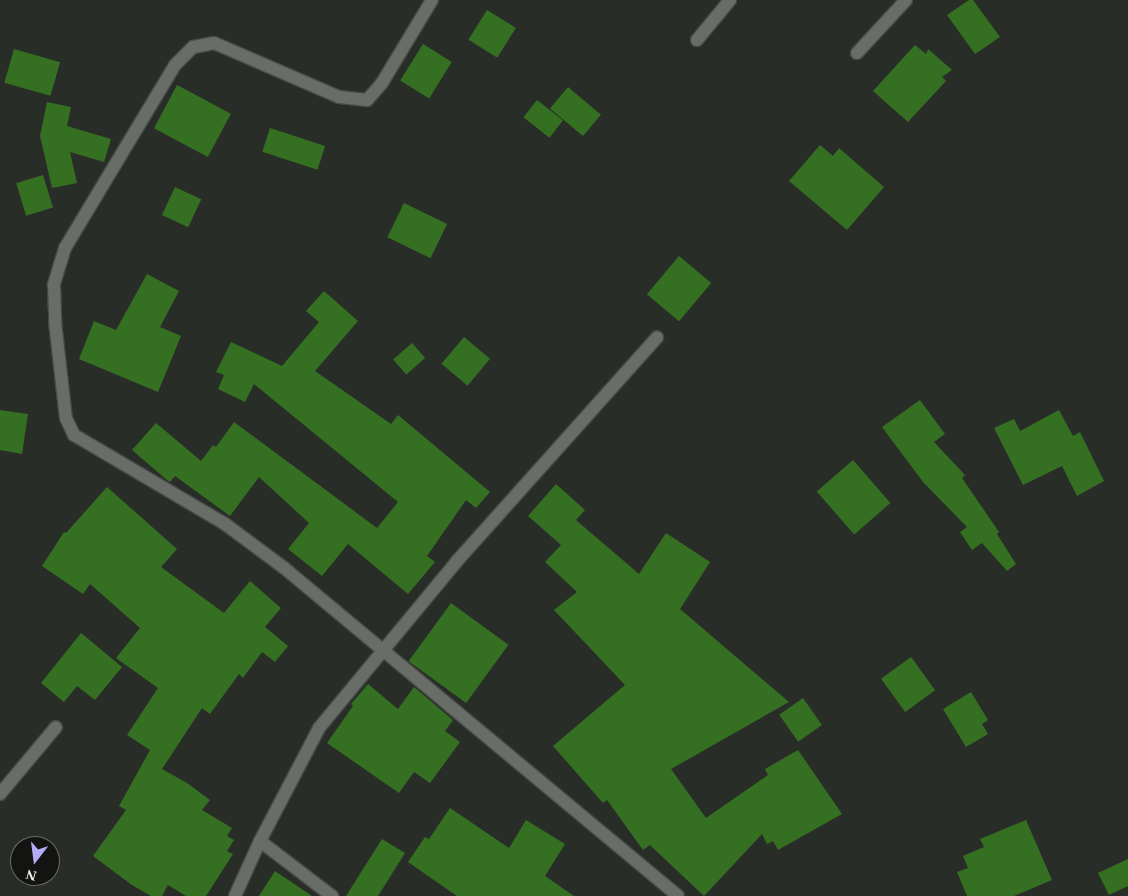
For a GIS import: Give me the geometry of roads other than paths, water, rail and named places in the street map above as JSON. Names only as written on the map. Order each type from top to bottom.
[{"type":"street","points":[[432,0],[382,83],[367,100],[339,97],[214,43],[192,47],[175,65],[65,248],[54,285],[55,322],[66,418],[74,435],[225,524],[283,567],[381,651],[678,896]]},
{"type":"street","points":[[697,40],[730,0]]},
{"type":"street","points":[[856,53],[906,0]]},
{"type":"street","points":[[235,896],[260,841],[319,728],[457,561],[630,364],[657,337]]},
{"type":"street","points":[[0,794],[56,727]]},
{"type":"street","points":[[260,841],[332,896]]}]
